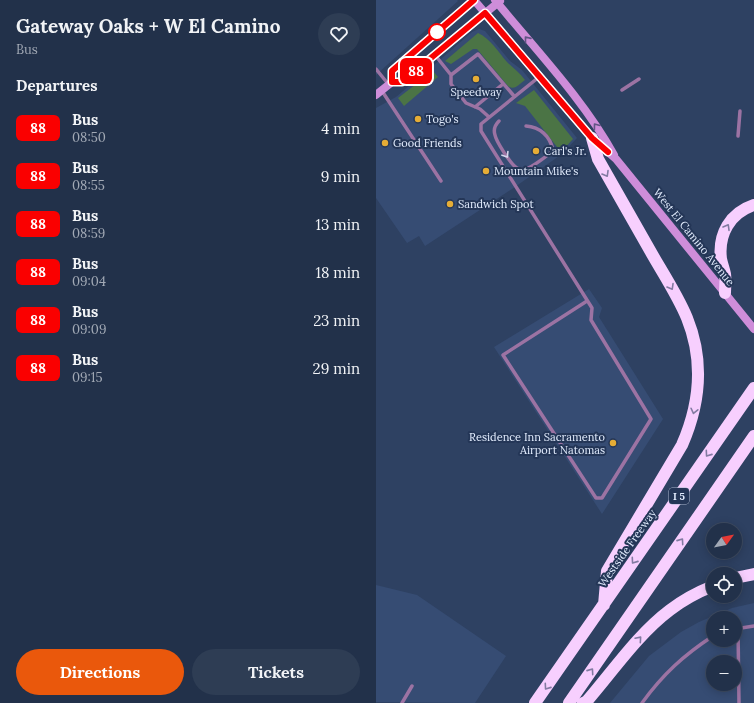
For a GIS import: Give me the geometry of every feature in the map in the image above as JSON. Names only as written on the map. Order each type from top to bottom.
[{"type":"highway","points":[[592,138],[598,159],[682,306],[693,336],[697,354],[698,372],[697,398],[682,445],[607,571],[604,605]]},
{"type":"highway","points":[[725,293],[725,274],[720,252],[722,236],[730,221],[736,214],[754,205]]},
{"type":"highway","name":"Westside Freeway","points":[[535,703],[754,388]]},
{"type":"highway","name":"I 5","points":[[569,703],[754,436]]},
{"type":"highway","points":[[742,577],[754,574]]},
{"type":"highway","points":[[583,703],[587,701],[646,632],[660,618],[687,598],[706,589]]},
{"type":"main road","name":"West El Camino Avenue","points":[[474,0],[592,138],[616,159],[754,329]]},
{"type":"main road","points":[[390,84],[392,71],[474,0]]},
{"type":"main road","name":"West El Camino Avenue","points":[[498,1],[601,132],[616,159]]},
{"type":"main road","points":[[379,93],[390,84],[402,82],[498,1]]},
{"type":"lane","points":[[451,75],[478,54],[514,96]]},
{"type":"lane","points":[[435,55],[451,75],[451,84],[466,103],[480,109],[489,117]]},
{"type":"lane","points":[[376,69],[390,84]]},
{"type":"lane","points":[[539,77],[489,117],[482,124],[481,131],[592,308],[591,320],[651,419],[602,498],[596,498],[503,355],[587,301]]},
{"type":"lane","points":[[622,90],[639,79]]},
{"type":"lane","points":[[475,107],[503,84]]},
{"type":"lane","points":[[379,93],[441,181]]},
{"type":"lane","points":[[738,136],[740,111]]},
{"type":"lane","points":[[499,121],[495,127],[496,137],[516,168],[525,170],[553,150],[550,141],[542,132],[536,128],[526,126]]},
{"type":"lane","points":[[742,628],[754,626]]},
{"type":"lane","points":[[642,703],[676,663],[706,641]]},
{"type":"lane","points":[[737,647],[739,703]]},
{"type":"lane","points":[[402,703],[412,686]]},
{"type":"shaded area","points":[[376,0],[457,0],[458,1],[376,75]]},
{"type":"shaded area","points":[[479,29],[485,31],[510,61],[522,70],[577,138],[562,154],[425,246],[419,236],[407,243],[376,198],[376,108],[396,97],[472,32]]},
{"type":"shaded area","points":[[589,289],[602,308],[599,317],[663,419],[602,514],[494,347]]},
{"type":"shaded area","points":[[376,585],[417,595],[506,656],[475,703],[376,702]]},
{"type":"shaded area","points":[[754,603],[754,703],[610,703],[649,656],[681,632],[706,619],[706,647],[742,647],[742,611],[725,611]]},
{"type":"green space","points":[[478,33],[491,42],[507,62],[525,80],[513,88],[508,86],[477,49],[473,49],[451,64],[445,61]]},
{"type":"green space","points":[[433,71],[438,77],[404,106],[398,98]]},
{"type":"green space","points":[[534,90],[573,139],[561,152],[525,106],[516,103]]},
{"type":"bus line","name":"88","points":[[474,0],[392,71],[392,82],[402,82],[485,13],[592,138],[608,152]]},
{"type":"place","name":"Speedway","points":[[476,79]]},
{"type":"place","name":"Togo's","points":[[418,119]]},
{"type":"place","name":"Good Friends","points":[[385,143]]},
{"type":"place","name":"Carl's Jr.","points":[[536,151]]},
{"type":"place","name":"Mountain Mike's","points":[[486,171]]},
{"type":"place","name":"Sandwich Spot","points":[[450,204]]},
{"type":"place","name":"Residence Inn Sacramento Airport Natomas","points":[[613,443]]}]
